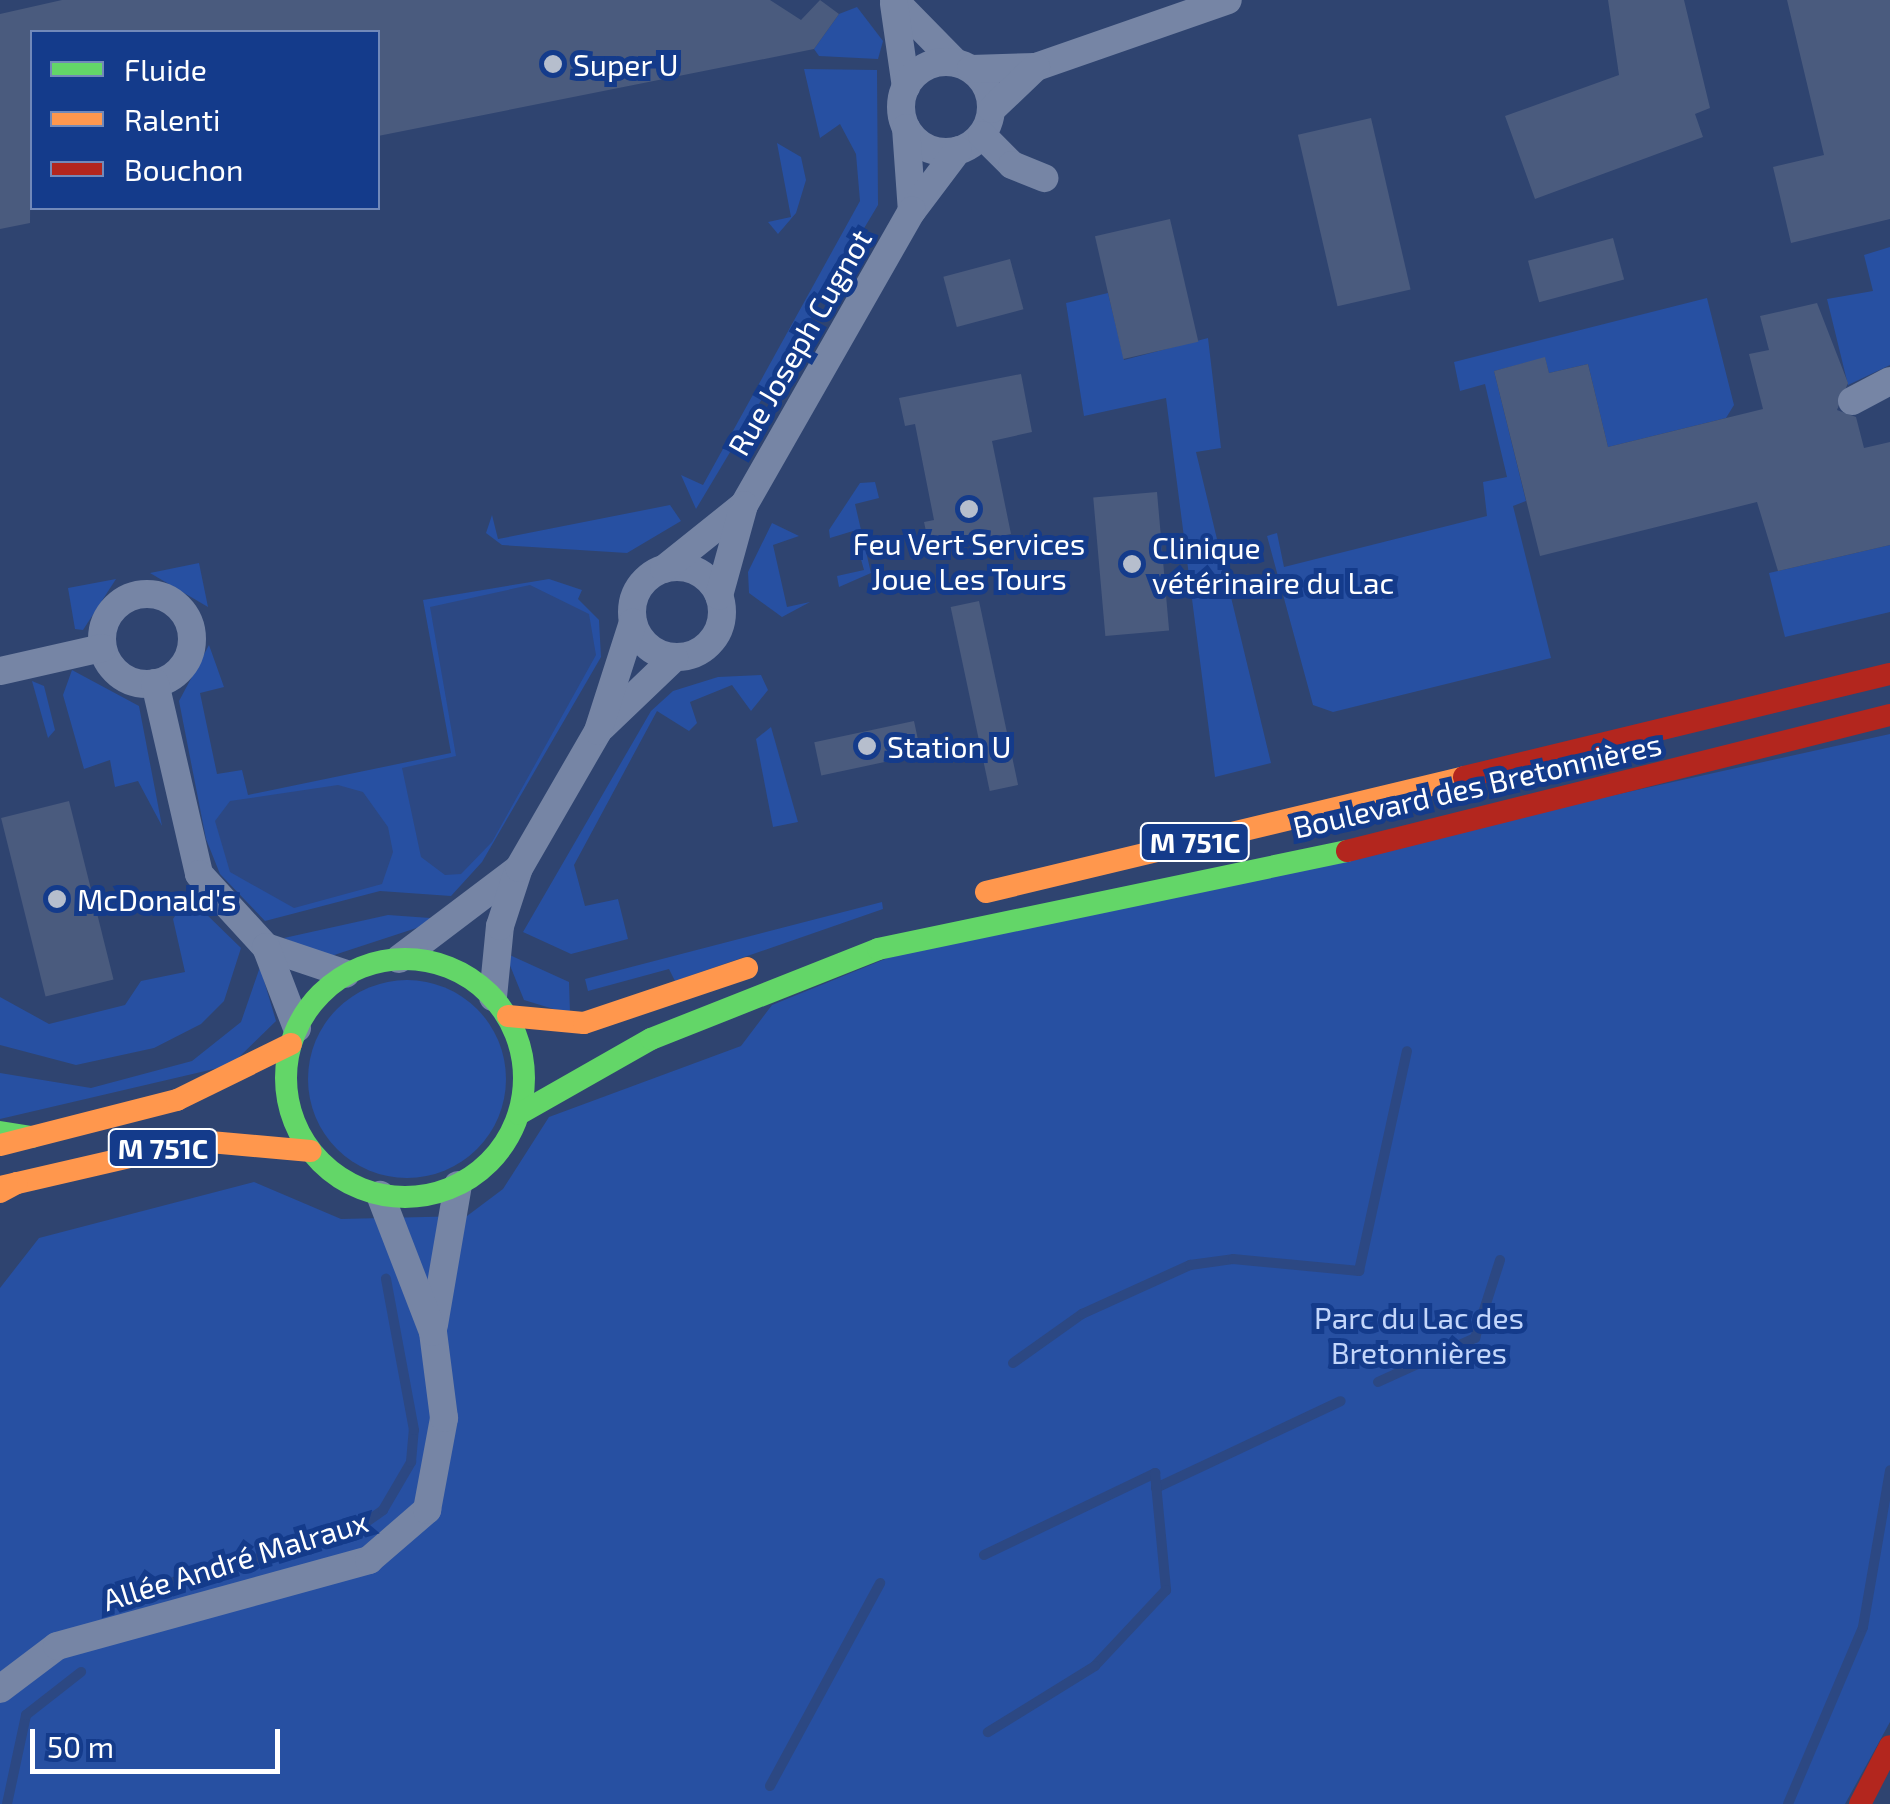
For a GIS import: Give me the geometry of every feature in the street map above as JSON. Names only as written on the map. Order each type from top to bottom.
[{"type":"main road","name":"Boulevard des Bretonnières","points":[[967,897],[1890,674]]},
{"type":"main road","name":"Boulevard des Bretonnières","points":[[520,1114],[652,1038],[878,948],[1354,849],[1890,716]]},
{"type":"main road","points":[[828,939],[877,922]]},
{"type":"main road","points":[[346,974],[399,959],[450,967],[501,1007],[584,1023],[775,958]]},
{"type":"main road","name":"M 751C","points":[[0,1145],[177,1100],[294,1036],[346,974]]},
{"type":"main road","name":"M 751C","points":[[458,1185],[496,1156],[520,1114],[524,1064],[501,1007]]},
{"type":"main road","points":[[294,1036],[288,1100],[311,1151],[341,1179],[380,1194],[458,1185]]},
{"type":"main road","points":[[0,1132],[32,1137]]},
{"type":"main road","name":"M 751C","points":[[6,1187],[199,1141],[311,1151]]},
{"type":"main road","points":[[1860,1804],[1890,1746]]},
{"type":"street","name":"Rue Joseph Cugnot","points":[[964,66],[1036,67],[1228,0]]},
{"type":"street","points":[[894,4],[964,66],[977,132],[1012,165],[1044,178]]},
{"type":"street","points":[[894,4],[906,87],[906,128],[928,148],[977,132]]},
{"type":"street","points":[[906,87],[926,67],[964,66]]},
{"type":"street","name":"Rue Joseph Cugnot","points":[[719,596],[744,505],[912,211],[1036,67]]},
{"type":"street","name":"Rue Joseph Cugnot","points":[[906,128],[912,211]]},
{"type":"street","points":[[1852,400],[1890,381]]},
{"type":"street","name":"Rue Joseph Cugnot","points":[[664,569],[744,505]]},
{"type":"street","points":[[501,1007],[500,926],[519,868],[598,731],[633,622],[636,592],[664,569],[702,575],[719,596],[712,640],[674,658],[598,731]]},
{"type":"street","points":[[137,594],[165,597],[186,616],[192,643],[180,669],[156,683],[116,672],[102,648],[113,608],[137,594]]},
{"type":"street","points":[[633,622],[648,647],[674,658]]},
{"type":"street","points":[[0,671],[102,648]]},
{"type":"street","points":[[156,683],[199,874],[266,947],[294,1036]]},
{"type":"street","points":[[399,959],[519,868]]},
{"type":"street","points":[[266,947],[346,974]]},
{"type":"street","name":"Allée André Malraux","points":[[433,1332],[458,1185]]},
{"type":"street","name":"Allée André Malraux","points":[[0,1690],[56,1646],[340,1570],[396,1545],[437,1484],[444,1418],[433,1332],[380,1194]]},
{"type":"green space","points":[[857,7],[883,41],[878,59],[819,56],[814,49],[839,14]]},
{"type":"green space","points":[[804,69],[877,70],[878,205],[696,509],[681,475],[703,485],[860,201],[856,154],[840,124],[820,138]]},
{"type":"green space","points":[[777,143],[801,157],[806,180],[796,213],[778,234],[768,222],[791,217]]},
{"type":"green space","points":[[1890,247],[1890,365],[1848,385],[1827,299],[1873,291],[1864,255]]},
{"type":"green space","points":[[1108,293],[1124,360],[1208,338],[1221,448],[1196,452],[1271,763],[1215,777],[1166,398],[1084,416],[1066,303]]},
{"type":"green space","points":[[1707,298],[1734,405],[1726,418],[1608,447],[1588,364],[1549,373],[1545,358],[1494,371],[1526,501],[1513,506],[1551,658],[1333,712],[1313,705],[1267,536],[1277,533],[1284,567],[1487,516],[1483,482],[1507,477],[1485,384],[1460,391],[1454,362]]},
{"type":"green space","points":[[875,482],[879,498],[855,504],[871,573],[839,587],[837,576],[864,570],[853,531],[830,538],[829,530],[860,483]]},
{"type":"green space","points":[[670,505],[681,521],[627,553],[502,545],[486,533],[492,515],[498,539]]},
{"type":"green space","points":[[772,523],[799,536],[773,545],[787,607],[810,602],[782,617],[749,593],[748,572]]},
{"type":"green space","points":[[1890,545],[1890,612],[1785,637],[1769,573]]},
{"type":"green space","points":[[199,563],[208,607],[150,573]]},
{"type":"green space","points":[[116,579],[83,630],[75,629],[68,588]]},
{"type":"green space","points":[[549,579],[582,590],[578,599],[599,620],[601,657],[482,862],[451,896],[380,891],[265,921],[220,874],[206,839],[179,701],[209,645],[224,687],[200,693],[217,774],[242,770],[248,795],[451,753],[423,600]]},
{"type":"green space","points":[[72,670],[139,706],[162,826],[138,781],[115,787],[110,760],[84,769],[63,695]]},
{"type":"green space","points":[[761,675],[768,690],[751,711],[732,685],[690,702],[697,723],[689,731],[657,711],[574,865],[585,906],[618,899],[628,939],[571,954],[523,932],[651,711],[673,691],[718,677]]},
{"type":"green space","points":[[32,681],[44,686],[55,730],[48,738]]},
{"type":"green space","points":[[771,727],[798,822],[773,827],[756,739]]},
{"type":"green space","name":"Parc du Lac des Bretonnières","points":[[1890,734],[1890,1722],[1845,1804],[0,1804],[0,1288],[39,1238],[254,1182],[341,1219],[467,1216],[503,1189],[549,1117],[741,1046],[772,1005],[900,953]]},
{"type":"green space","points":[[882,902],[883,909],[675,981],[669,969],[588,991],[585,979]]},
{"type":"green space","points":[[183,904],[201,909],[241,948],[224,1001],[201,1024],[154,1048],[76,1065],[0,1045],[0,997],[49,1024],[125,1005],[141,981],[185,972],[173,919]]},
{"type":"green space","points":[[388,915],[444,919],[328,957],[284,938]]},
{"type":"green space","points":[[505,953],[569,982],[570,1014],[524,1000]]},
{"type":"green space","points":[[260,967],[276,1021],[231,1065],[0,1119],[0,1073],[91,1088],[192,1061],[241,1022]]},
{"type":"green space","points":[[407,980],[445,987],[477,1009],[499,1041],[506,1079],[499,1117],[477,1149],[445,1171],[407,1178],[369,1171],[337,1149],[315,1117],[308,1079],[315,1041],[337,1009],[369,987]]},
{"type":"shaded area","points":[[530,585],[589,614],[596,655],[492,842],[461,874],[445,875],[421,857],[402,768],[456,756],[430,607]]},
{"type":"shaded area","points":[[338,785],[363,792],[388,827],[393,852],[382,884],[294,908],[230,872],[215,821],[230,801]]},
{"type":"building","name":"Super U","points":[[62,0],[770,0],[801,20],[820,0],[839,14],[814,49],[380,136],[380,30],[30,30],[30,223],[0,229],[0,14]]},
{"type":"building","points":[[1608,0],[1684,0],[1710,108],[1695,114],[1703,137],[1535,199],[1505,116],[1619,75]]},
{"type":"building","points":[[1787,0],[1890,0],[1890,219],[1791,243],[1773,167],[1824,155]]},
{"type":"building","points":[[1371,118],[1411,289],[1338,306],[1298,135]]},
{"type":"building","points":[[1170,219],[1198,342],[1123,359],[1095,236]]},
{"type":"building","points":[[1613,238],[1624,280],[1539,302],[1528,261]]},
{"type":"building","points":[[1010,259],[1023,309],[957,327],[943,277]]},
{"type":"building","points":[[1817,303],[1848,383],[1837,410],[1856,417],[1864,448],[1890,442],[1890,545],[1778,571],[1757,502],[1540,556],[1494,371],[1545,357],[1549,373],[1588,364],[1608,447],[1763,409],[1749,354],[1769,350],[1760,316]]},
{"type":"building","points":[[1021,374],[1032,432],[992,441],[1011,534],[930,550],[924,522],[934,520],[915,424],[905,426],[899,398]]},
{"type":"building","name":"Clinique vétérinaire du Lac","points":[[1157,492],[1169,630],[1105,636],[1093,498]]},
{"type":"building","points":[[979,601],[1018,785],[990,791],[951,607]]},
{"type":"building","name":"Station U","points":[[914,721],[921,754],[821,775],[814,742]]},
{"type":"building","name":"McDonald's","points":[[69,801],[114,980],[46,996],[1,818]]},
{"type":"waterway","points":[[1013,1363],[1082,1314],[1190,1265],[1233,1259],[1359,1271],[1407,1051]]},
{"type":"waterway","points":[[1378,1382],[1475,1338],[1500,1260]]},
{"type":"waterway","points":[[109,1600],[352,1532],[383,1510],[411,1462],[414,1430],[386,1279]]},
{"type":"waterway","points":[[1156,1488],[1341,1401]]},
{"type":"waterway","points":[[1788,1804],[1863,1627],[1890,1470]]},
{"type":"waterway","points":[[984,1555],[1155,1473],[1166,1590],[1095,1666],[988,1732]]},
{"type":"waterway","points":[[770,1786],[880,1583]]},
{"type":"waterway","points":[[7,1804],[26,1715],[81,1672]]},
{"type":"traffic: fast","points":[[519,1114],[651,1039],[878,949],[1347,851]]},
{"type":"traffic: fast","points":[[405,959],[451,968],[489,994],[515,1032],[524,1078],[515,1124],[489,1162],[451,1188],[405,1197],[359,1188],[321,1162],[295,1124],[286,1078],[295,1032],[321,994],[359,968],[405,959]]},
{"type":"traffic: fast","points":[[0,1132],[32,1137]]},
{"type":"traffic: slow","points":[[986,892],[1464,777]]},
{"type":"traffic: slow","points":[[508,1016],[584,1023],[747,968]]},
{"type":"traffic: slow","points":[[0,1145],[177,1100],[291,1044]]},
{"type":"traffic: slow","points":[[0,1187],[199,1141],[311,1151]]},
{"type":"traffic: slow","points":[[0,1192],[17,1183]]},
{"type":"traffic: jam","points":[[1464,777],[1890,674]]},
{"type":"traffic: jam","points":[[1347,851],[1890,715]]},
{"type":"traffic: jam","points":[[1860,1804],[1890,1746]]},
{"type":"place","name":"Super U","points":[[553,64]]},
{"type":"place","name":"Feu Vert Services Joue Les Tours","points":[[969,509]]},
{"type":"place","name":"Clinique vétérinaire du Lac","points":[[1132,564]]},
{"type":"place","name":"Station U","points":[[867,746]]},
{"type":"place","name":"McDonald's","points":[[57,899]]}]
